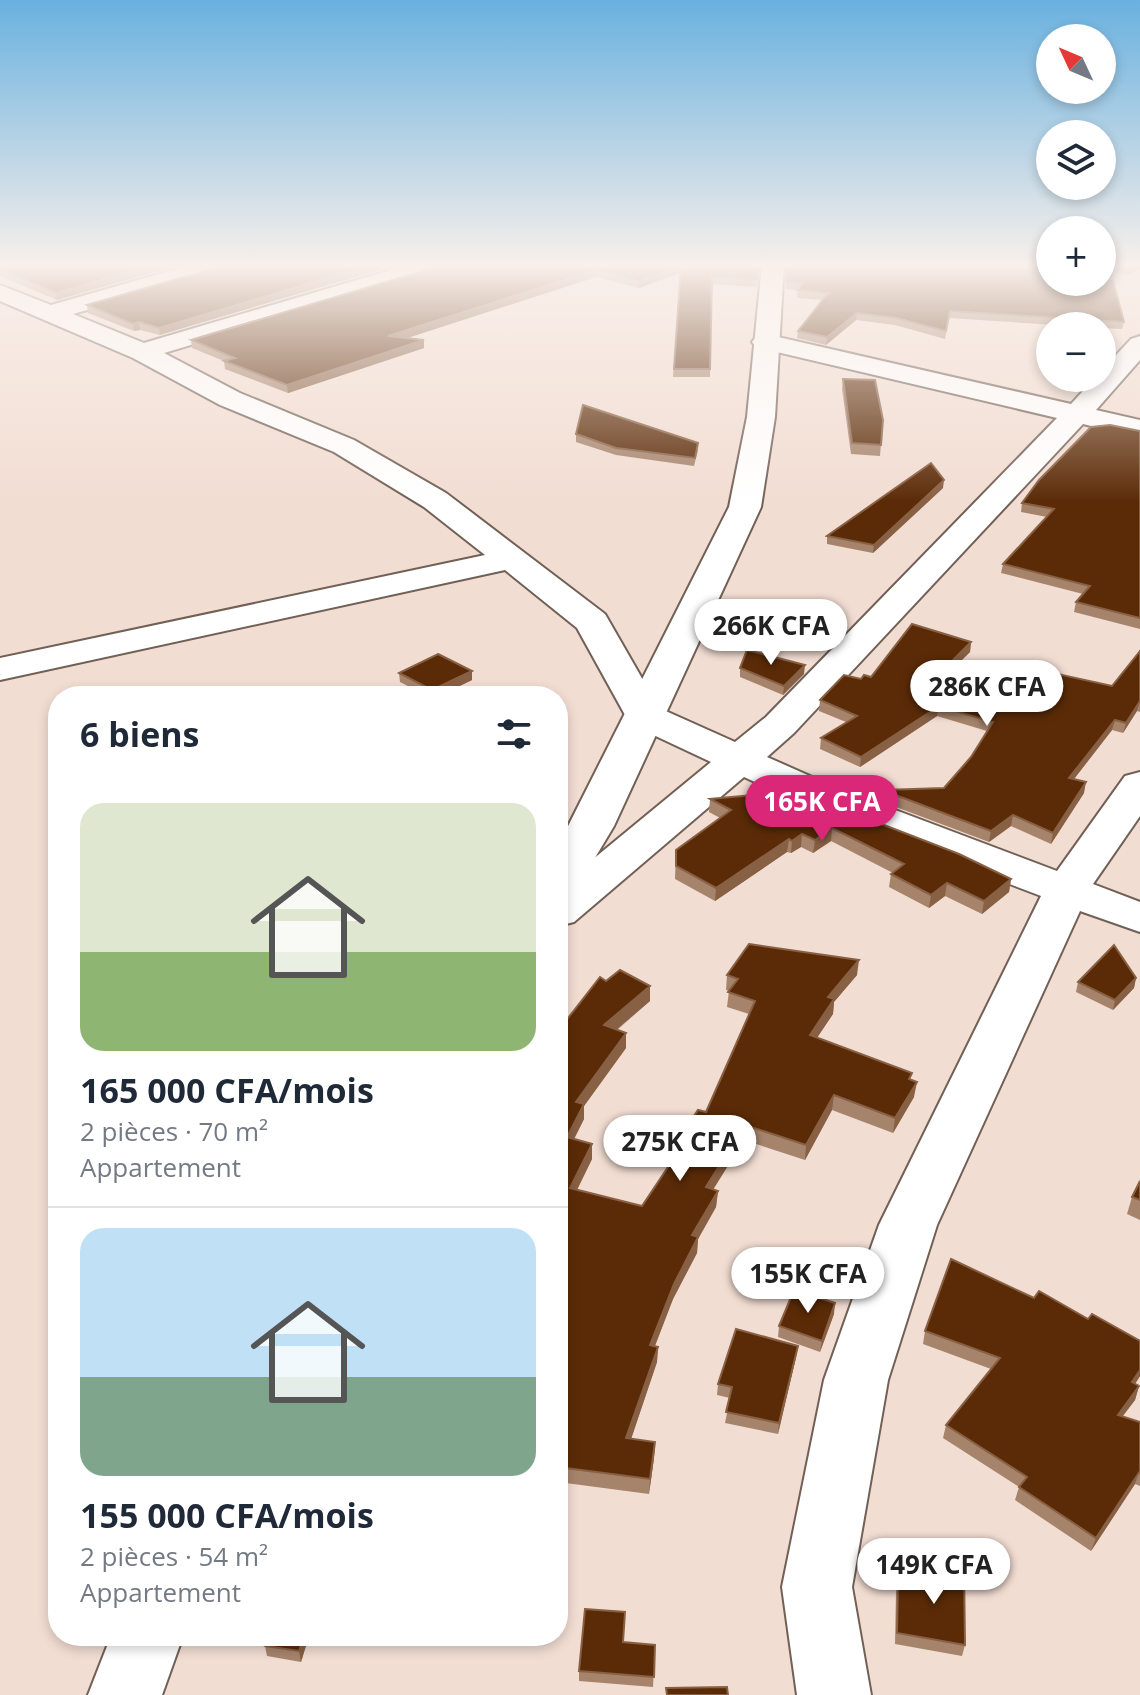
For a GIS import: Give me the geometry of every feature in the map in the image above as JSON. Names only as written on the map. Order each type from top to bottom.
[{"type":"street","points":[[121,343],[230,399],[344,446],[435,500],[592,622],[644,716],[822,797],[1068,888],[1140,918]]},
{"type":"street","points":[[142,352],[172,343]]},
{"type":"street","points":[[568,866],[592,826],[745,507],[754,474],[766,369],[765,343]]},
{"type":"street","points":[[770,343],[1079,412],[1140,429]]},
{"type":"street","points":[[568,904],[780,725],[1140,344]]},
{"type":"street","points":[[0,669],[511,559]]},
{"type":"street","points":[[834,1695],[817,1587],[856,1380],[908,1225],[1068,888],[1140,785]]},
{"type":"street","points":[[125,1695],[143,1646]]},
{"type":"building","points":[[199,343],[415,343],[287,385],[224,361],[235,358]]},
{"type":"building","points":[[676,343],[711,343],[710,369],[674,369]]},
{"type":"building","points":[[843,379],[875,380],[883,420],[881,445],[852,443]]},
{"type":"building","points":[[583,405],[698,443],[695,458],[616,448],[576,434]]},
{"type":"building","points":[[1110,425],[1140,431],[1140,618],[1076,602],[1090,586],[1003,564],[1054,509],[1022,503],[1039,480],[1091,427]]},
{"type":"building","points":[[931,463],[944,480],[874,545],[827,536]]},
{"type":"building","points":[[912,624],[971,642],[944,669],[1020,688],[1035,669],[1112,686],[1140,651],[1140,701],[1126,723],[1115,720],[1069,778],[1086,782],[1053,833],[1013,815],[991,831],[882,790],[944,788],[971,757],[993,722],[939,706],[861,757],[821,738],[857,716],[820,700],[844,675],[861,679],[864,675],[871,677]]},
{"type":"building","points":[[747,650],[805,665],[784,686],[740,668]]},
{"type":"building","points":[[438,654],[472,671],[440,686],[424,686],[399,673]]},
{"type":"building","points":[[796,791],[959,854],[1011,879],[984,901],[947,883],[931,895],[891,874],[904,864],[832,828],[815,840],[802,834],[792,841],[789,839],[716,888],[676,866],[676,850],[731,810],[710,799]]},
{"type":"building","points":[[749,944],[859,960],[828,997],[834,999],[810,1035],[912,1073],[909,1079],[917,1082],[895,1118],[834,1095],[806,1145],[745,1125],[706,1187],[718,1191],[692,1235],[698,1237],[674,1284],[650,1345],[658,1347],[626,1438],[655,1442],[650,1479],[568,1468],[568,1137],[592,1144],[570,1188],[642,1206],[680,1149],[674,1146],[698,1110],[706,1112],[755,1001],[728,992],[738,979],[727,975]]},
{"type":"building","points":[[1114,945],[1136,978],[1115,1000],[1078,982]]},
{"type":"building","points":[[620,970],[650,986],[604,1025],[626,1033],[576,1102],[584,1104],[568,1135],[568,1018],[600,977],[606,981]]},
{"type":"building","points":[[1140,1181],[1140,1200],[1132,1197]]},
{"type":"building","points":[[951,1259],[1034,1298],[1039,1291],[1088,1319],[1092,1314],[1140,1341],[1140,1370],[1132,1382],[1139,1386],[1118,1415],[1140,1422],[1140,1471],[1096,1538],[1019,1487],[1027,1477],[946,1425],[1000,1358],[925,1331]]},
{"type":"building","points":[[794,1290],[835,1303],[822,1341],[779,1326]]},
{"type":"building","points":[[736,1329],[798,1346],[779,1423],[726,1412],[732,1387],[718,1384]]},
{"type":"building","points":[[933,1563],[964,1567],[965,1645],[897,1633],[898,1581],[933,1586]]},
{"type":"building","points":[[585,1609],[625,1612],[623,1642],[655,1645],[654,1677],[579,1671]]},
{"type":"building","points":[[265,1646],[301,1646],[299,1651]]},
{"type":"building","points":[[727,1687],[728,1695],[667,1695],[666,1688]]}]
